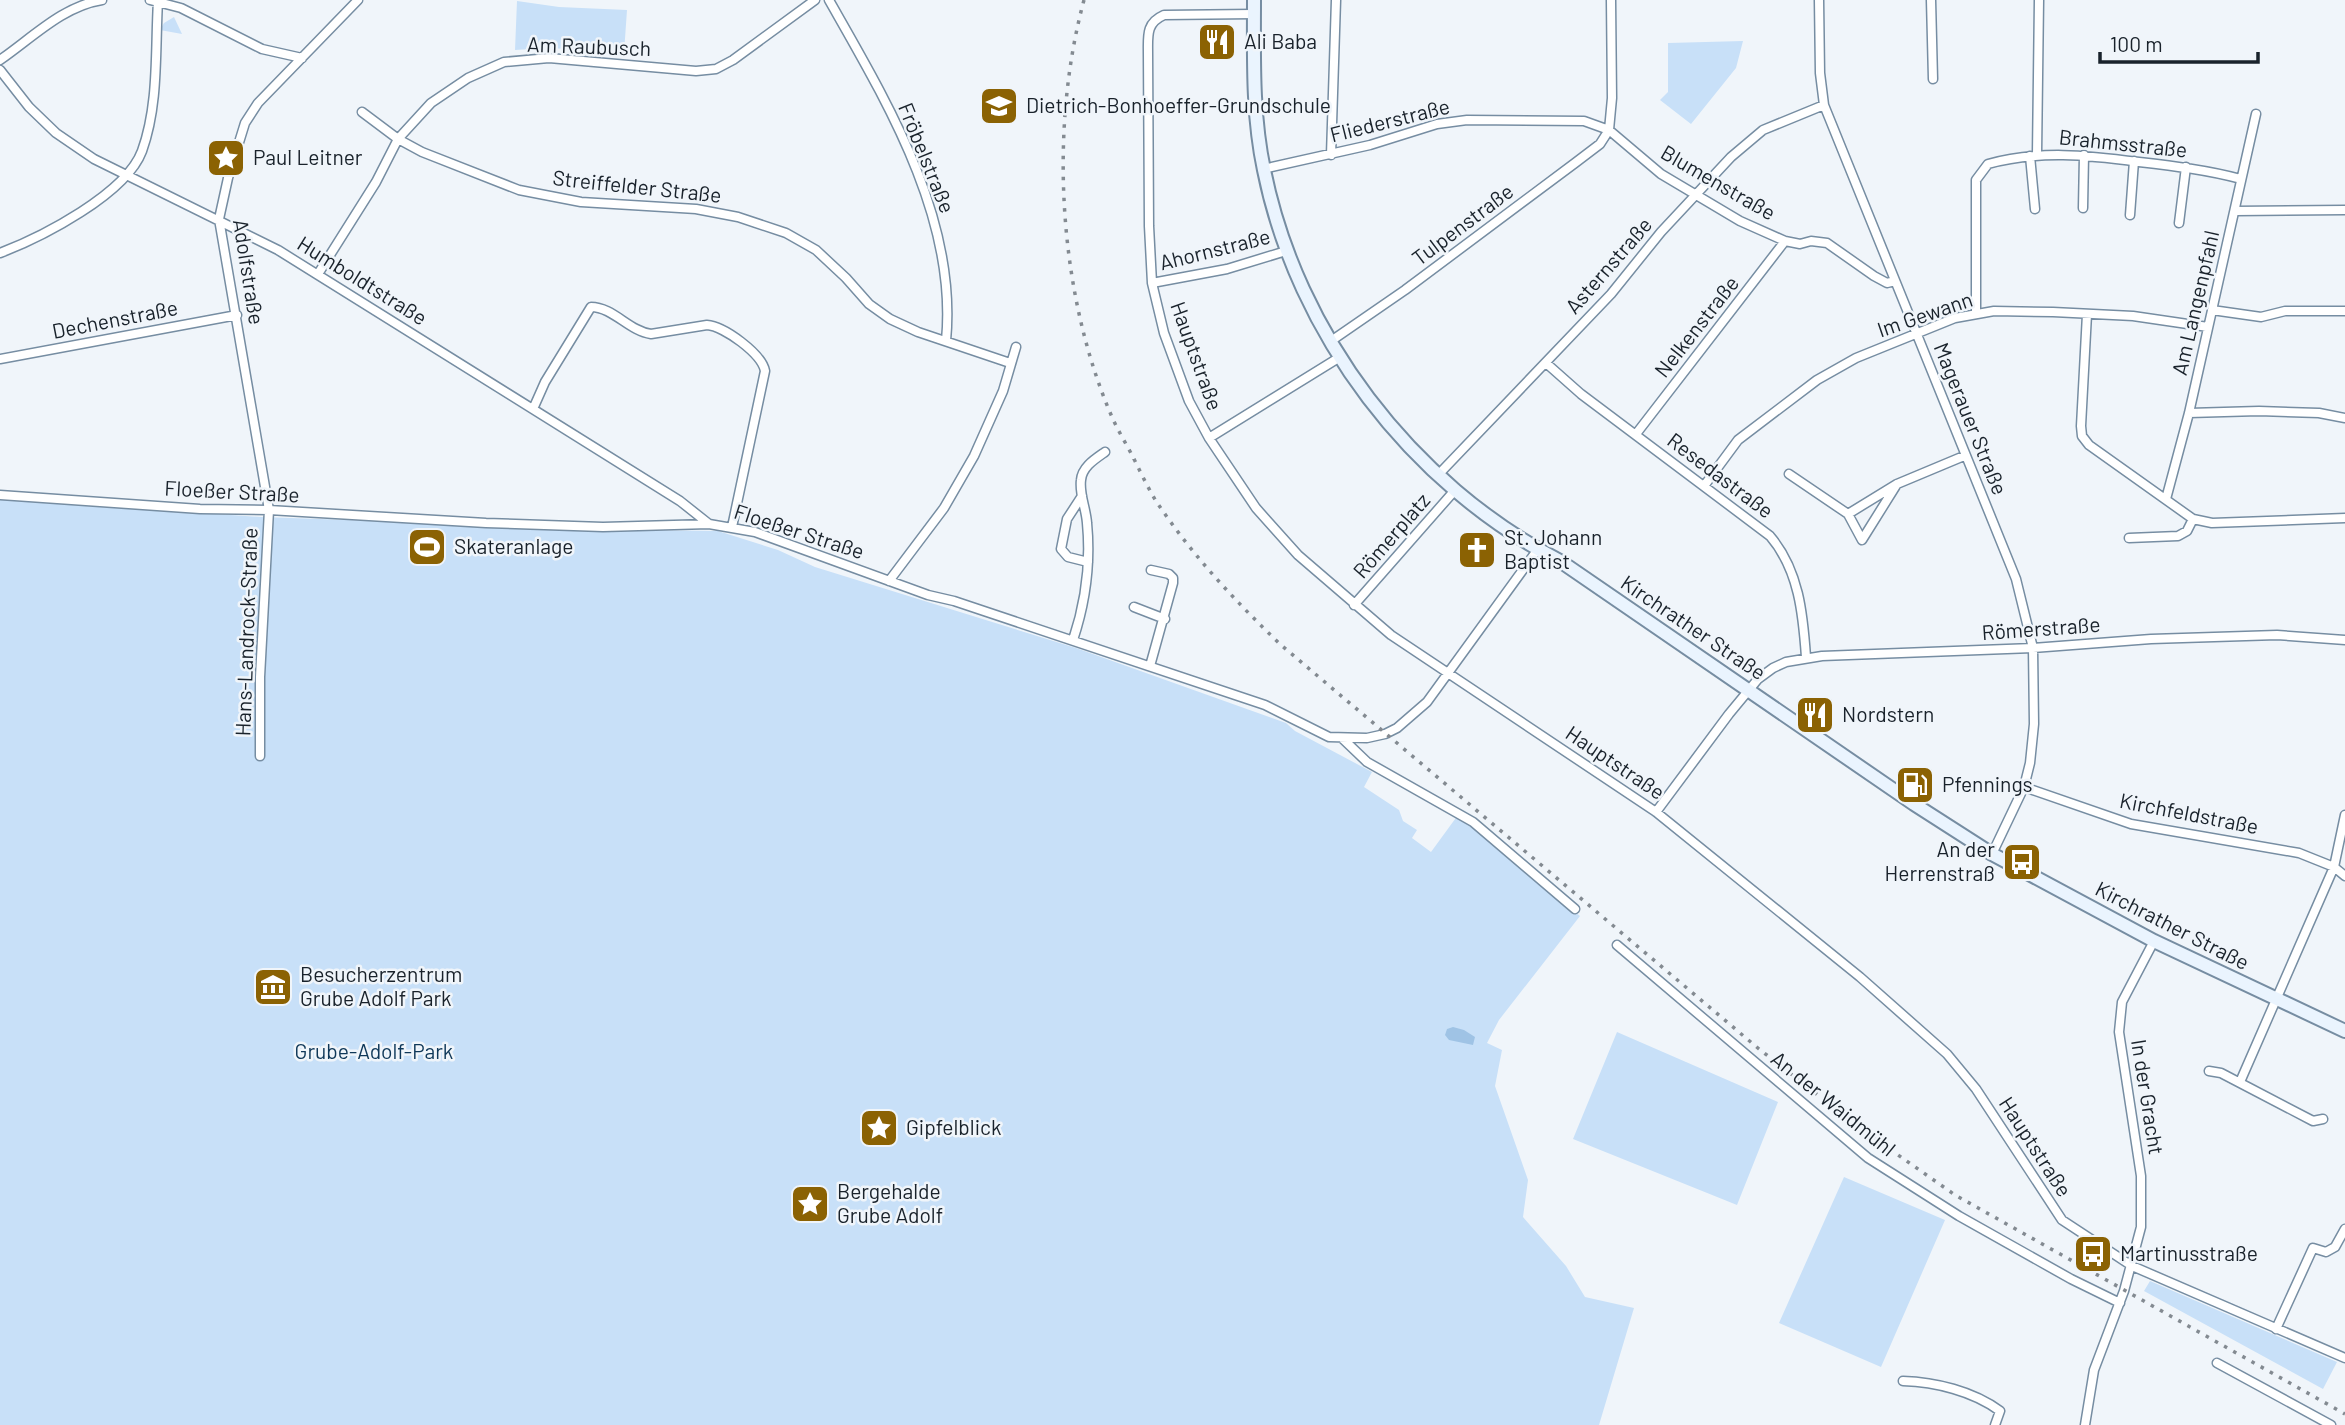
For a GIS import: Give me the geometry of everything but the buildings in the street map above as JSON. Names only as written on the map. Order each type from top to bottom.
[{"type":"main road","name":"Kirchrather Straße","points":[[1254,7],[1256,110],[1264,169],[1286,251],[1331,341],[1375,408],[1438,475],[1538,550],[1559,561],[1914,804],[1992,854],[2154,941],[2345,1031]]},
{"type":"street","points":[[0,60],[67,11],[87,2],[102,0]]},
{"type":"street","name":"Adolfstraße","points":[[269,510],[219,219],[245,123],[258,103],[358,0]]},
{"type":"street","name":"Am Raubusch","points":[[318,274],[376,182],[398,139],[431,103],[468,78],[504,62],[549,58],[696,71],[716,69],[733,60],[815,0]]},
{"type":"street","name":"Fröbelstraße","points":[[829,0],[897,125],[931,212],[946,295],[946,341]]},
{"type":"street","points":[[1331,155],[1336,0]]},
{"type":"street","points":[[1609,131],[1612,98],[1611,0]]},
{"type":"street","name":"Magerauer Straße","points":[[1819,0],[1820,73],[1824,105],[2016,579],[2033,648],[2034,724],[2030,763],[2024,787],[1992,854]]},
{"type":"street","points":[[1931,0],[1933,79]]},
{"type":"street","points":[[2035,209],[2039,0]]},
{"type":"street","points":[[0,253],[27,243],[65,223],[128,176],[141,152],[153,104],[154,1],[181,4],[261,49],[302,58]]},
{"type":"street","name":"Hauptstraße","points":[[1254,7],[1164,15],[1154,19],[1149,28],[1148,53],[1152,284],[1164,333],[1189,401],[1209,438],[1256,508],[1298,555],[1391,635],[1657,812],[1838,960],[1947,1054],[1976,1089],[2062,1220],[2132,1266],[2345,1358]]},
{"type":"street","name":"Humboldtstraße","points":[[0,70],[29,107],[56,133],[94,159],[219,219],[318,274],[680,501],[709,524]]},
{"type":"street","name":"Asternstraße","points":[[1438,475],[1611,294],[1661,232],[1731,157],[1763,130],[1824,105]]},
{"type":"street","name":"Streiffelder Straße","points":[[362,112],[398,139],[432,157],[519,190],[581,202],[696,209],[737,217],[786,233],[816,250],[869,304],[890,319],[1010,363]]},
{"type":"street","name":"Am Langenpfahl","points":[[2166,499],[2189,413],[2256,114]]},
{"type":"street","name":"Fliederstraße","points":[[1264,169],[1331,155],[1437,124],[1467,120],[1584,121],[1609,131]]},
{"type":"street","name":"Blumenstraße","points":[[1609,131],[1661,174],[1740,221],[1785,241],[1827,243],[1874,276],[1887,283],[1895,281]]},
{"type":"street","name":"Tulpenstraße","points":[[1331,341],[1405,290],[1575,163],[1600,144],[1609,131]]},
{"type":"street","name":"Brahmsstraße","points":[[1976,313],[1976,180],[1988,164],[2034,155],[2084,155],[2186,167],[2241,179]]},
{"type":"street","points":[[2082,208],[2084,155]]},
{"type":"street","points":[[2130,215],[2134,161]]},
{"type":"street","points":[[2179,223],[2186,167]]},
{"type":"street","points":[[2235,211],[2345,210]]},
{"type":"street","name":"Nelkenstraße","points":[[1636,434],[1785,241]]},
{"type":"street","name":"Ahornstraße","points":[[1152,284],[1227,269],[1286,251]]},
{"type":"street","points":[[533,409],[545,382],[590,307],[602,309],[642,333],[716,326],[758,355],[764,363],[765,371],[732,527]]},
{"type":"street","points":[[2212,310],[2260,317],[2285,311],[2345,311]]},
{"type":"street","name":"Im Gewann","points":[[1704,486],[1738,440],[1817,380],[1856,358],[1955,318],[1994,312],[2087,314],[2133,316],[2208,327]]},
{"type":"street","points":[[2087,314],[2081,426],[2082,436],[2089,445],[2193,519],[2212,523],[2345,518]]},
{"type":"street","name":"Dechenstraße","points":[[0,359],[237,315]]},
{"type":"street","points":[[889,581],[951,498],[992,417],[1016,347]]},
{"type":"street","points":[[1209,438],[1340,356]]},
{"type":"street","name":"Resedastraße","points":[[1546,363],[1581,394],[1756,523],[1783,551],[1803,612],[1806,657]]},
{"type":"street","points":[[2189,413],[2259,411],[2319,413],[2345,418]]},
{"type":"street","points":[[1073,640],[1086,596],[1088,562],[1087,519],[1080,479],[1083,471],[1105,452]]},
{"type":"street","points":[[1848,514],[1897,484],[1964,456]]},
{"type":"street","points":[[1789,474],[1848,514],[1862,540],[1897,484]]},
{"type":"street","name":"Römerplatz","points":[[1354,605],[1456,489]]},
{"type":"street","name":"Floeßer Straße","points":[[0,495],[209,510],[269,510],[407,519],[603,527],[709,524],[732,527],[755,532],[889,581],[1265,705],[1317,732],[1343,739],[1367,738],[1397,728],[1427,702],[1450,673]]},
{"type":"street","points":[[1082,496],[1067,519],[1060,549],[1068,557],[1088,562]]},
{"type":"street","name":"Hans-Landrock-Straße","points":[[260,755],[260,677],[269,510]]},
{"type":"street","points":[[2129,538],[2178,536],[2187,531],[2193,519]]},
{"type":"street","points":[[1450,673],[1538,550]]},
{"type":"street","points":[[1150,666],[1165,619],[1173,578],[1169,574],[1151,569]]},
{"type":"street","points":[[1133,607],[1165,619]]},
{"type":"street","name":"Römerstraße","points":[[1657,812],[1749,689],[1773,668],[1806,657],[2277,635],[2345,640]]},
{"type":"street","points":[[1343,739],[1351,750],[1367,762],[1473,822],[1575,909]]},
{"type":"street","name":"Kirchfeldstraße","points":[[2024,787],[2131,824],[2299,853],[2334,867],[2345,876]]},
{"type":"street","points":[[2240,1082],[2334,867],[2345,815]]},
{"type":"street","name":"In der Gracht","points":[[2132,1266],[2141,1227],[2141,1176],[2119,1032],[2122,1002],[2154,941]]},
{"type":"street","name":"An der Waidmühl","points":[[1617,945],[1868,1158],[1959,1216],[2071,1279],[2120,1303]]},
{"type":"street","points":[[2209,1071],[2221,1073],[2240,1082],[2313,1121],[2323,1119]]},
{"type":"street","points":[[2277,1329],[2313,1248],[2326,1252],[2335,1247],[2345,1229]]},
{"type":"street","points":[[2085,1425],[2094,1370],[2132,1266]]},
{"type":"street","points":[[2217,1363],[2331,1425]]},
{"type":"street","points":[[1903,1381],[1922,1381],[1957,1390],[1992,1405],[2000,1411],[1995,1425]]},
{"type":"green space","points":[[517,1],[559,7],[627,10],[624,53],[546,48],[515,50]]},
{"type":"green space","points":[[174,17],[182,34],[160,30],[164,23]]},
{"type":"green space","points":[[1743,41],[1736,68],[1691,124],[1660,100],[1668,92],[1668,43]]},
{"type":"green space","name":"Grube-Adolf-Park","points":[[0,499],[261,517],[496,525],[496,528],[718,531],[778,550],[815,567],[1076,648],[1286,723],[1295,731],[1372,772],[1364,787],[1399,810],[1403,821],[1417,830],[1412,838],[1431,852],[1458,815],[1580,916],[1499,1020],[1487,1043],[1502,1050],[1495,1086],[1528,1180],[1523,1217],[1566,1266],[1585,1297],[1634,1308],[1599,1425],[0,1425]]},
{"type":"green space","points":[[1617,1032],[1778,1102],[1737,1205],[1573,1139]]},
{"type":"green space","points":[[1844,1177],[1945,1220],[1881,1367],[1779,1323]]},
{"type":"green space","points":[[2150,1281],[2337,1362],[2323,1389],[2144,1291]]},
{"type":"shaded area","points":[[1453,1027],[1475,1037],[1473,1045],[1449,1040],[1445,1035],[1447,1029]]},
{"type":"railway","points":[[1084,0],[1073,50],[1063,156],[1070,265],[1080,318],[1094,369],[1117,428],[1156,501],[1215,577],[1281,645],[1759,1049],[1864,1131],[1955,1195],[2345,1414]]},
{"type":"place","name":"Ali Baba","points":[[1217,42]]},
{"type":"place","name":"Dietrich-Bonhoeffer-Grundschule","points":[[999,106]]},
{"type":"place","name":"Paul Leitner","points":[[226,158]]},
{"type":"place","name":"Skateranlage","points":[[427,547]]},
{"type":"place","name":"St. Johann Baptist","points":[[1477,550]]},
{"type":"place","name":"Nordstern","points":[[1815,715]]},
{"type":"place","name":"Pfennings","points":[[1915,785]]},
{"type":"place","name":"An der Herrenstraß","points":[[2022,862]]},
{"type":"place","name":"Besucherzentrum Grube Adolf Park","points":[[273,987]]},
{"type":"place","name":"Gipfelblick","points":[[879,1128]]},
{"type":"place","name":"Bergehalde Grube Adolf","points":[[810,1204]]},
{"type":"place","name":"Martinusstraße","points":[[2093,1254]]}]
